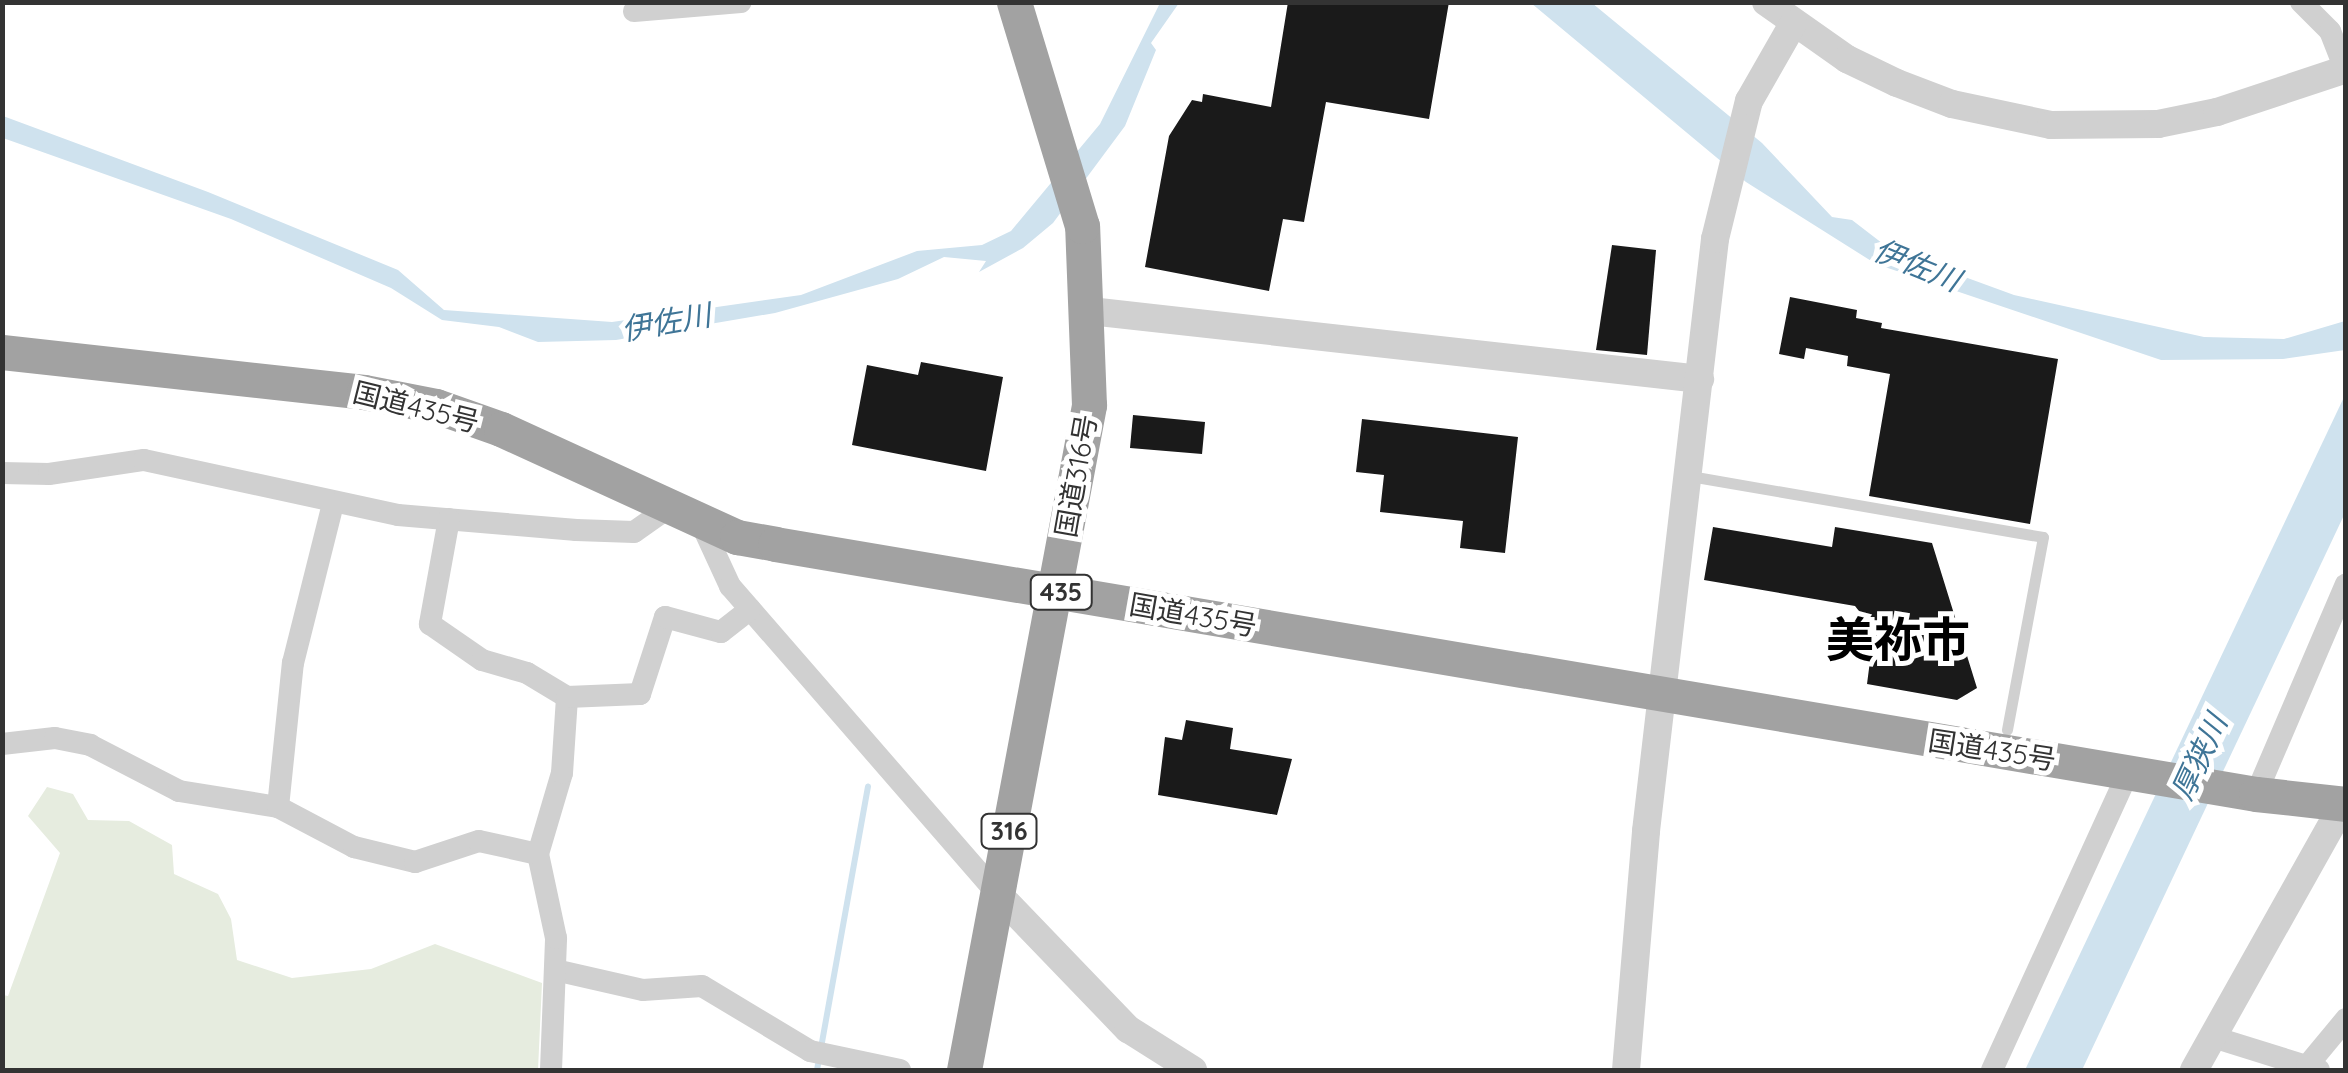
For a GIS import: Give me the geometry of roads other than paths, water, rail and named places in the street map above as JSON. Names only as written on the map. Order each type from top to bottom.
[{"type":"highway","name":"国道316号","points":[[964,1070],[1089,405],[1090,311],[1082,226],[1014,2]]},
{"type":"highway","name":"国道435号","points":[[2,352],[364,392],[436,406],[501,429],[684,514],[756,541],[2248,793],[2344,804]]},
{"type":"street","points":[[634,11],[742,2]]},
{"type":"street","points":[[1766,2],[1793,24],[1897,84],[1952,104],[2051,125],[2140,125],[2218,112],[2345,69],[2330,31],[2301,2]]},
{"type":"street","points":[[1626,1070],[1725,180],[1750,101],[1793,24]]},
{"type":"street","points":[[1090,311],[1700,379]]},
{"type":"street","points":[[2,473],[50,474],[144,460],[332,504],[449,520],[634,532],[684,514],[730,586],[998,893],[1128,1029],[1193,1070]]},
{"type":"street","points":[[278,807],[293,663],[332,504]]},
{"type":"street","points":[[449,520],[430,624],[482,660],[527,673],[567,697],[640,694],[666,617],[721,632],[750,610]]},
{"type":"street","points":[[2248,793],[2346,584]]},
{"type":"street","points":[[552,1070],[556,938],[538,854],[562,772],[567,697]]},
{"type":"street","points":[[2,744],[55,738],[90,745],[179,791],[278,807],[354,847],[415,862],[479,841],[538,854]]},
{"type":"street","points":[[1992,1070],[2134,774]]},
{"type":"street","points":[[2194,1070],[2344,804]]},
{"type":"street","points":[[556,970],[643,990],[702,986],[752,1022],[810,1051],[900,1070]]},
{"type":"street","points":[[2214,1036],[2313,1068],[2346,1019]]},
{"type":"lane","points":[[1690,476],[2043,537],[2007,730]]},
{"type":"water","name":"伊佐川","points":[[1160,3],[1179,3],[1151,43],[1156,50],[1125,126],[1053,223],[1023,248],[979,272],[986,261],[944,257],[898,279],[775,313],[616,340],[538,342],[499,327],[442,320],[391,288],[231,219],[3,138],[3,116],[208,192],[398,270],[444,310],[612,322],[801,295],[917,251],[982,245],[1011,231],[1100,124]]},
{"type":"water","name":"伊佐川","points":[[1531,3],[1592,3],[1762,143],[1832,217],[1852,220],[1891,250],[2014,295],[2204,337],[2284,339],[2345,321],[2345,350],[2283,359],[2161,360],[1876,264],[1746,182]]},
{"type":"water","name":"厚狭川","points":[[2345,395],[2345,513],[2082,1070],[2025,1070]]},
{"type":"waterway","points":[[817,1070],[868,787]]},
{"type":"district","name":"美祢市","points":[[1898,640]]}]
